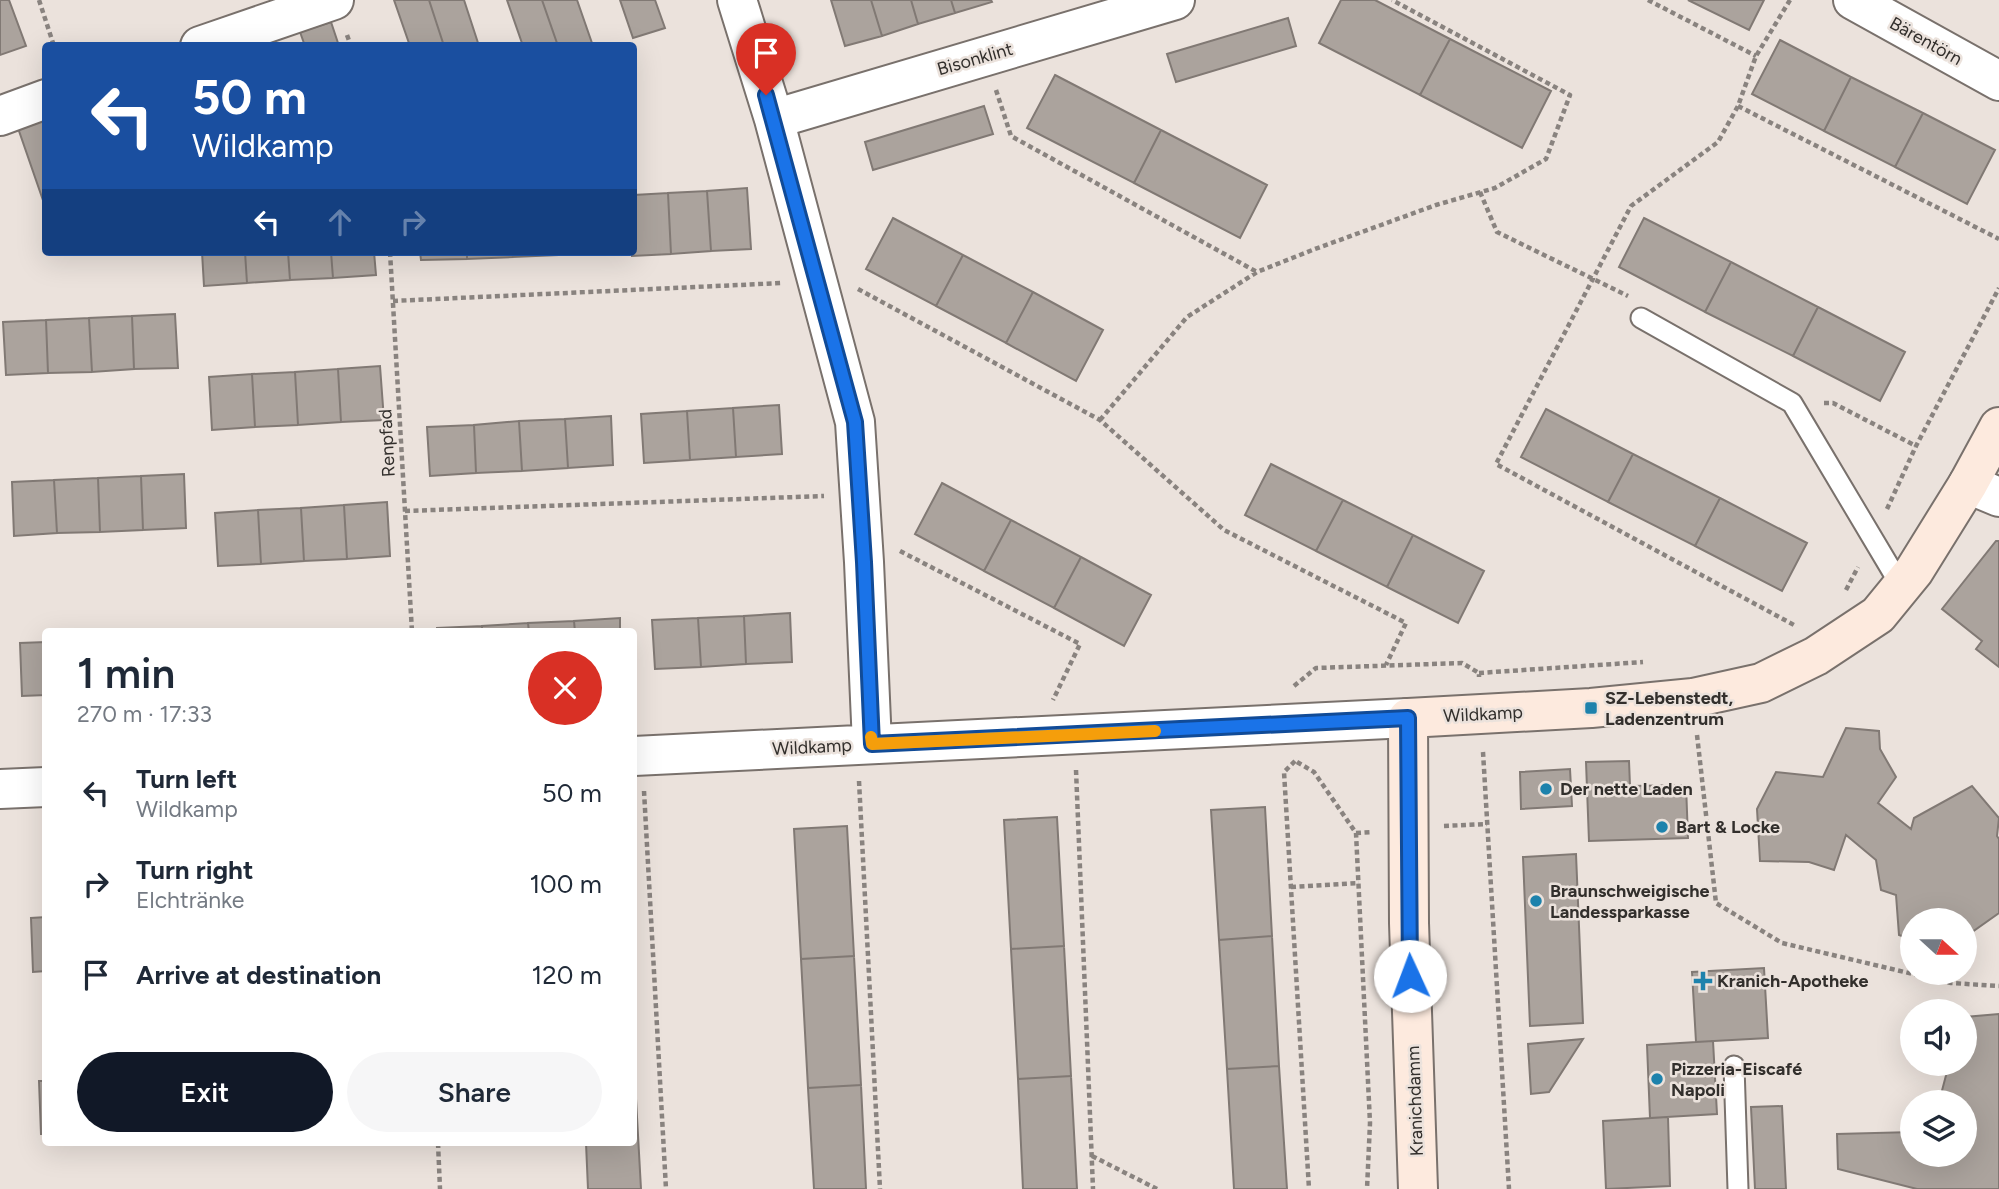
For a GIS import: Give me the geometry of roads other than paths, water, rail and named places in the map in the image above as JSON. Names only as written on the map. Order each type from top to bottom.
[{"type":"street","points":[[212,42],[334,0]]},
{"type":"street","points":[[737,0],[774,118],[855,422],[861,513],[864,745]]},
{"type":"street","name":"Bisonklint","points":[[774,118],[1175,0]]},
{"type":"street","name":"Bärentörn","points":[[1853,0],[1999,81]]},
{"type":"street","points":[[0,117],[42,101]]},
{"type":"street","name":"Wildkamp","points":[[638,756],[1591,708],[1693,698],[1761,683],[1816,656],[1878,615],[1984,491],[1999,427]]},
{"type":"street","name":"Kranichdamm","points":[[1408,718],[1409,923],[1418,1189]]},
{"type":"street","points":[[0,789],[42,786]]},
{"type":"lane","points":[[1641,318],[1792,403],[1901,586]]},
{"type":"lane","points":[[1734,1066],[1738,1189]]},
{"type":"place","name":"SZ-Lebenstedt, Ladenzentrum","points":[[1591,708]]},
{"type":"place","name":"Der nette Laden","points":[[1546,789]]},
{"type":"place","name":"Bart & Locke","points":[[1662,827]]},
{"type":"place","name":"Braunschweigische Landessparkasse","points":[[1536,901]]},
{"type":"place","name":"Kranich-Apotheke","points":[[1703,981]]},
{"type":"place","name":"Pizzeria-Eiscafé Napoli","points":[[1657,1079]]}]
